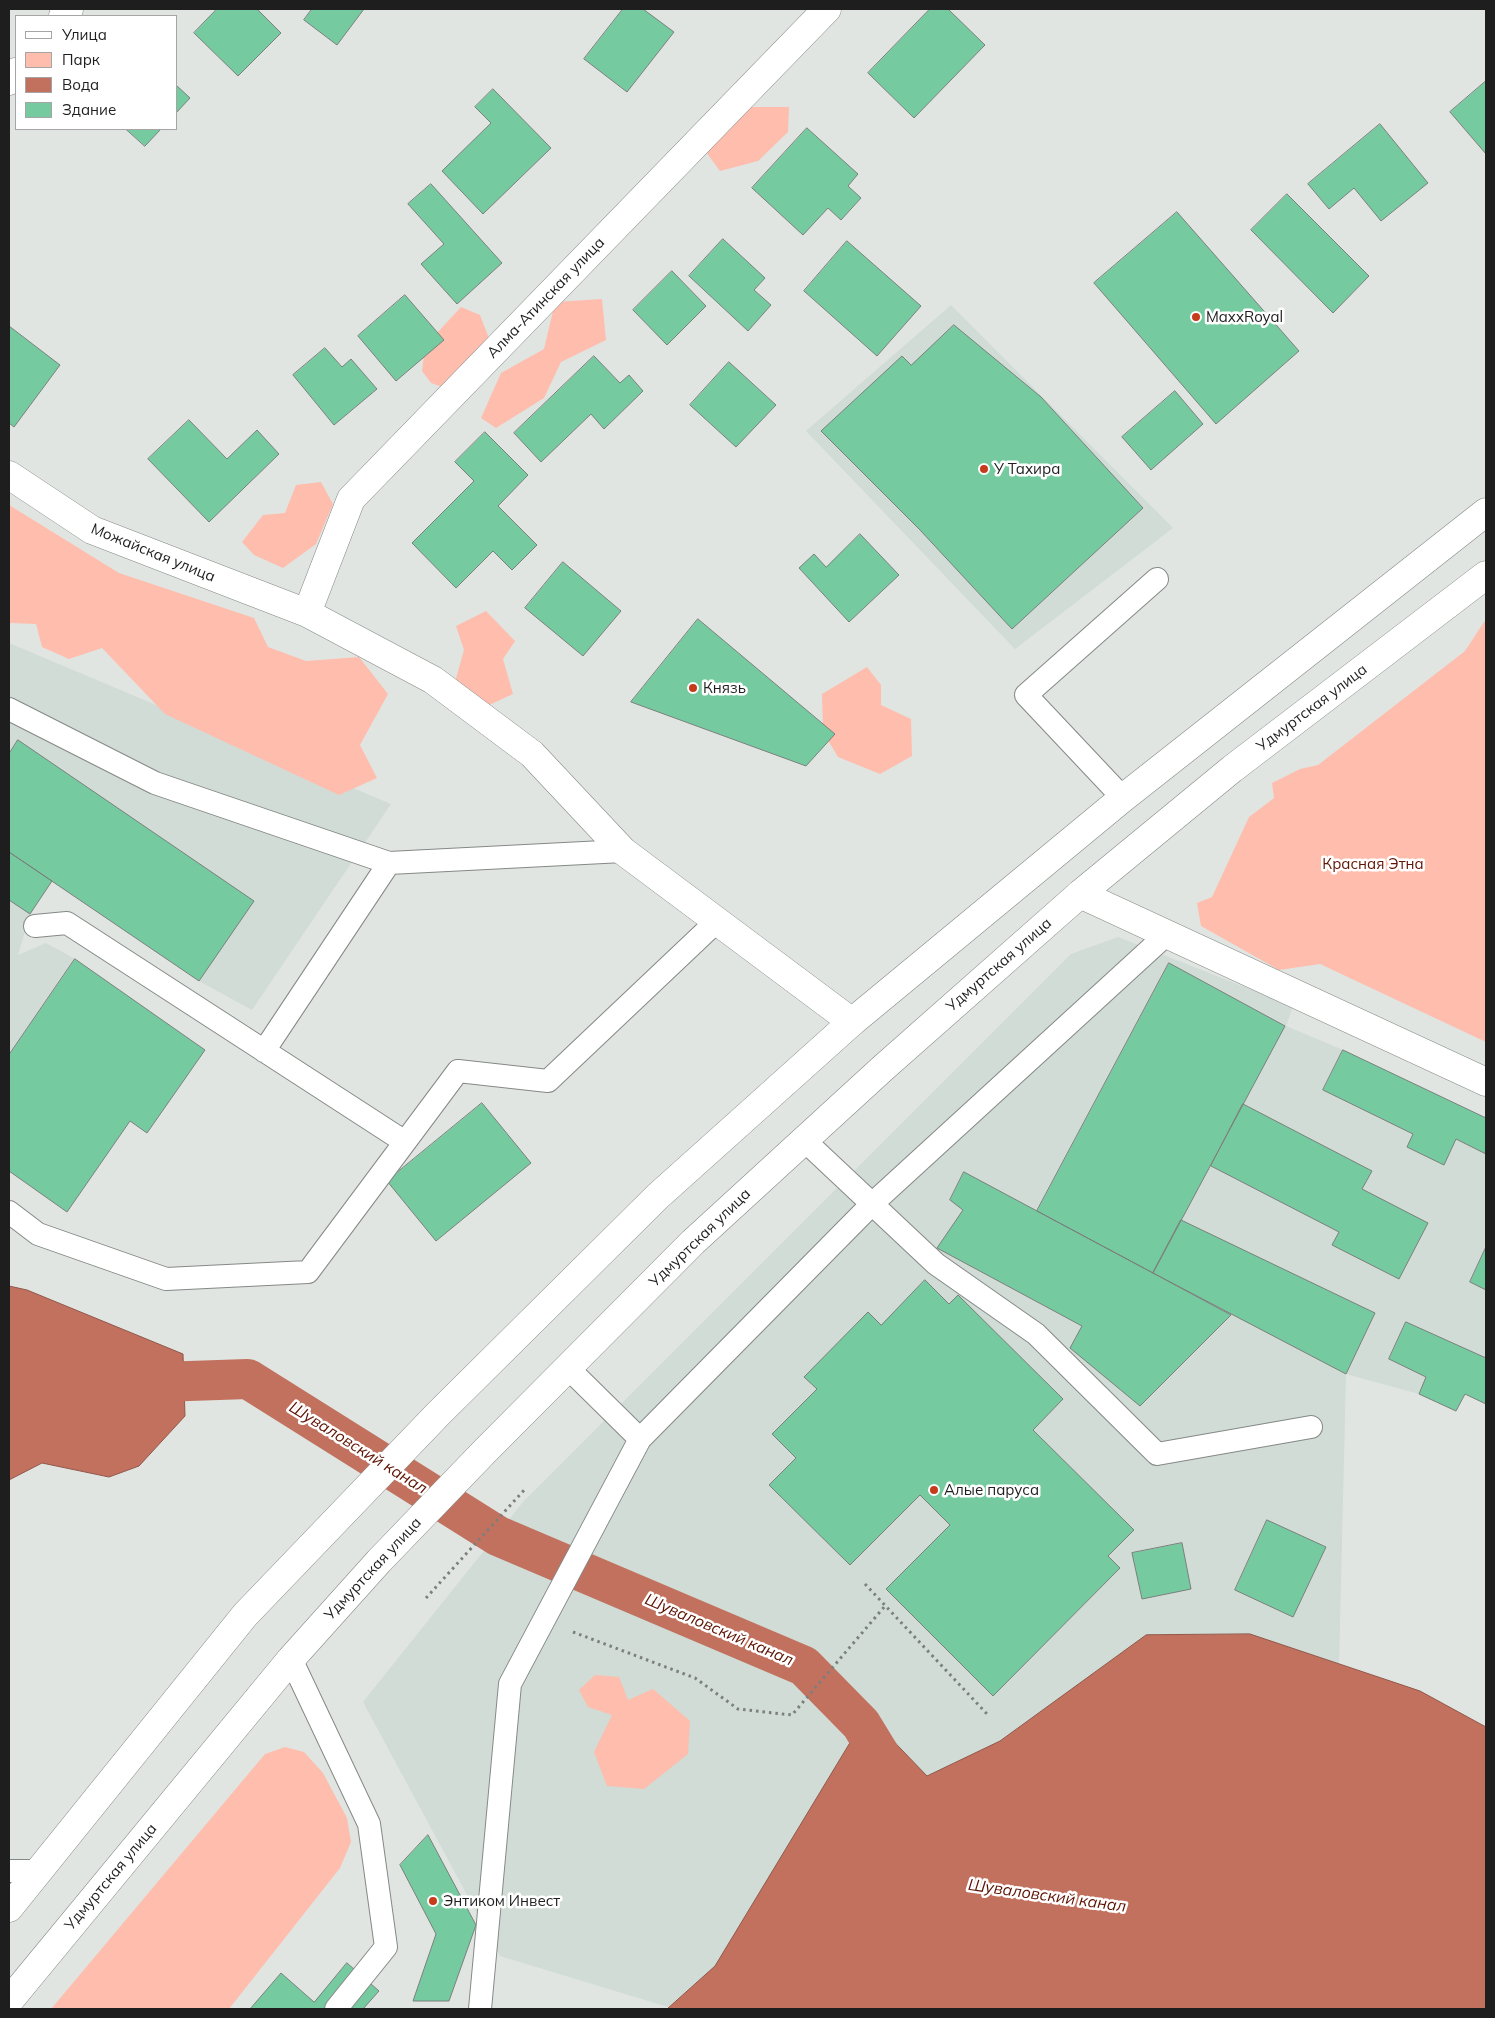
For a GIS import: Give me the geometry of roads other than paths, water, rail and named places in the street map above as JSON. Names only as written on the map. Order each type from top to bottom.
[{"type":"main road","name":"Алма-Атинская улица","points":[[306,613],[351,499],[827,9]]},
{"type":"main road","name":"Можайская улица","points":[[9,475],[92,530],[306,613],[433,680],[532,754],[623,850],[852,1022]]},
{"type":"main road","points":[[9,1908],[245,1615],[438,1414],[658,1196],[852,1022],[1123,798],[1486,512]]},
{"type":"main road","name":"Удмуртская улица","points":[[9,2001],[291,1659],[379,1562],[485,1451],[693,1242],[890,1061],[1080,894],[1232,769],[1486,575]]},
{"type":"main road","points":[[1080,894],[1486,1082]]},
{"type":"lane","points":[[1123,798],[1026,695],[1157,579]]},
{"type":"lane","points":[[9,710],[155,783],[389,863],[623,850]]},
{"type":"lane","points":[[264,1051],[389,863]]},
{"type":"lane","points":[[9,1212],[38,1234],[166,1279],[308,1272],[458,1071],[548,1081],[717,921]]},
{"type":"lane","points":[[35,926],[67,923],[405,1142]]},
{"type":"lane","points":[[480,2009],[510,1684],[640,1439],[872,1204],[1167,934]]},
{"type":"lane","points":[[804,1140],[936,1264],[1036,1334],[1157,1454],[1311,1427]]},
{"type":"lane","points":[[568,1368],[640,1439]]},
{"type":"lane","points":[[291,1659],[369,1824],[386,1947],[336,2009]]},
{"type":"lane","points":[[9,1871],[38,1872]]},
{"type":"water","points":[[9,1286],[27,1290],[183,1354],[185,1416],[139,1466],[109,1477],[42,1463],[9,1480]]},
{"type":"water","points":[[1250,1634],[1420,1691],[1486,1727],[1486,2009],[667,2009],[715,1966],[854,1736],[876,1723],[927,1776],[1000,1741],[1146,1635]]},
{"type":"waterway","name":"Шуваловский канал","points":[[130,1383],[248,1379],[498,1536],[804,1666],[861,1724],[894,1778]]},
{"type":"place","name":"MaxxRoyal","points":[[1196,317]]},
{"type":"place","name":"У Тахира","points":[[984,469]]},
{"type":"place","name":"Князь","points":[[693,688]]},
{"type":"place","name":"Алые паруса","points":[[934,1490]]},
{"type":"place","name":"Энтиком Инвест","points":[[433,1901]]},
{"type":"park label","name":"Красная Этна","points":[[1373,864]]}]
